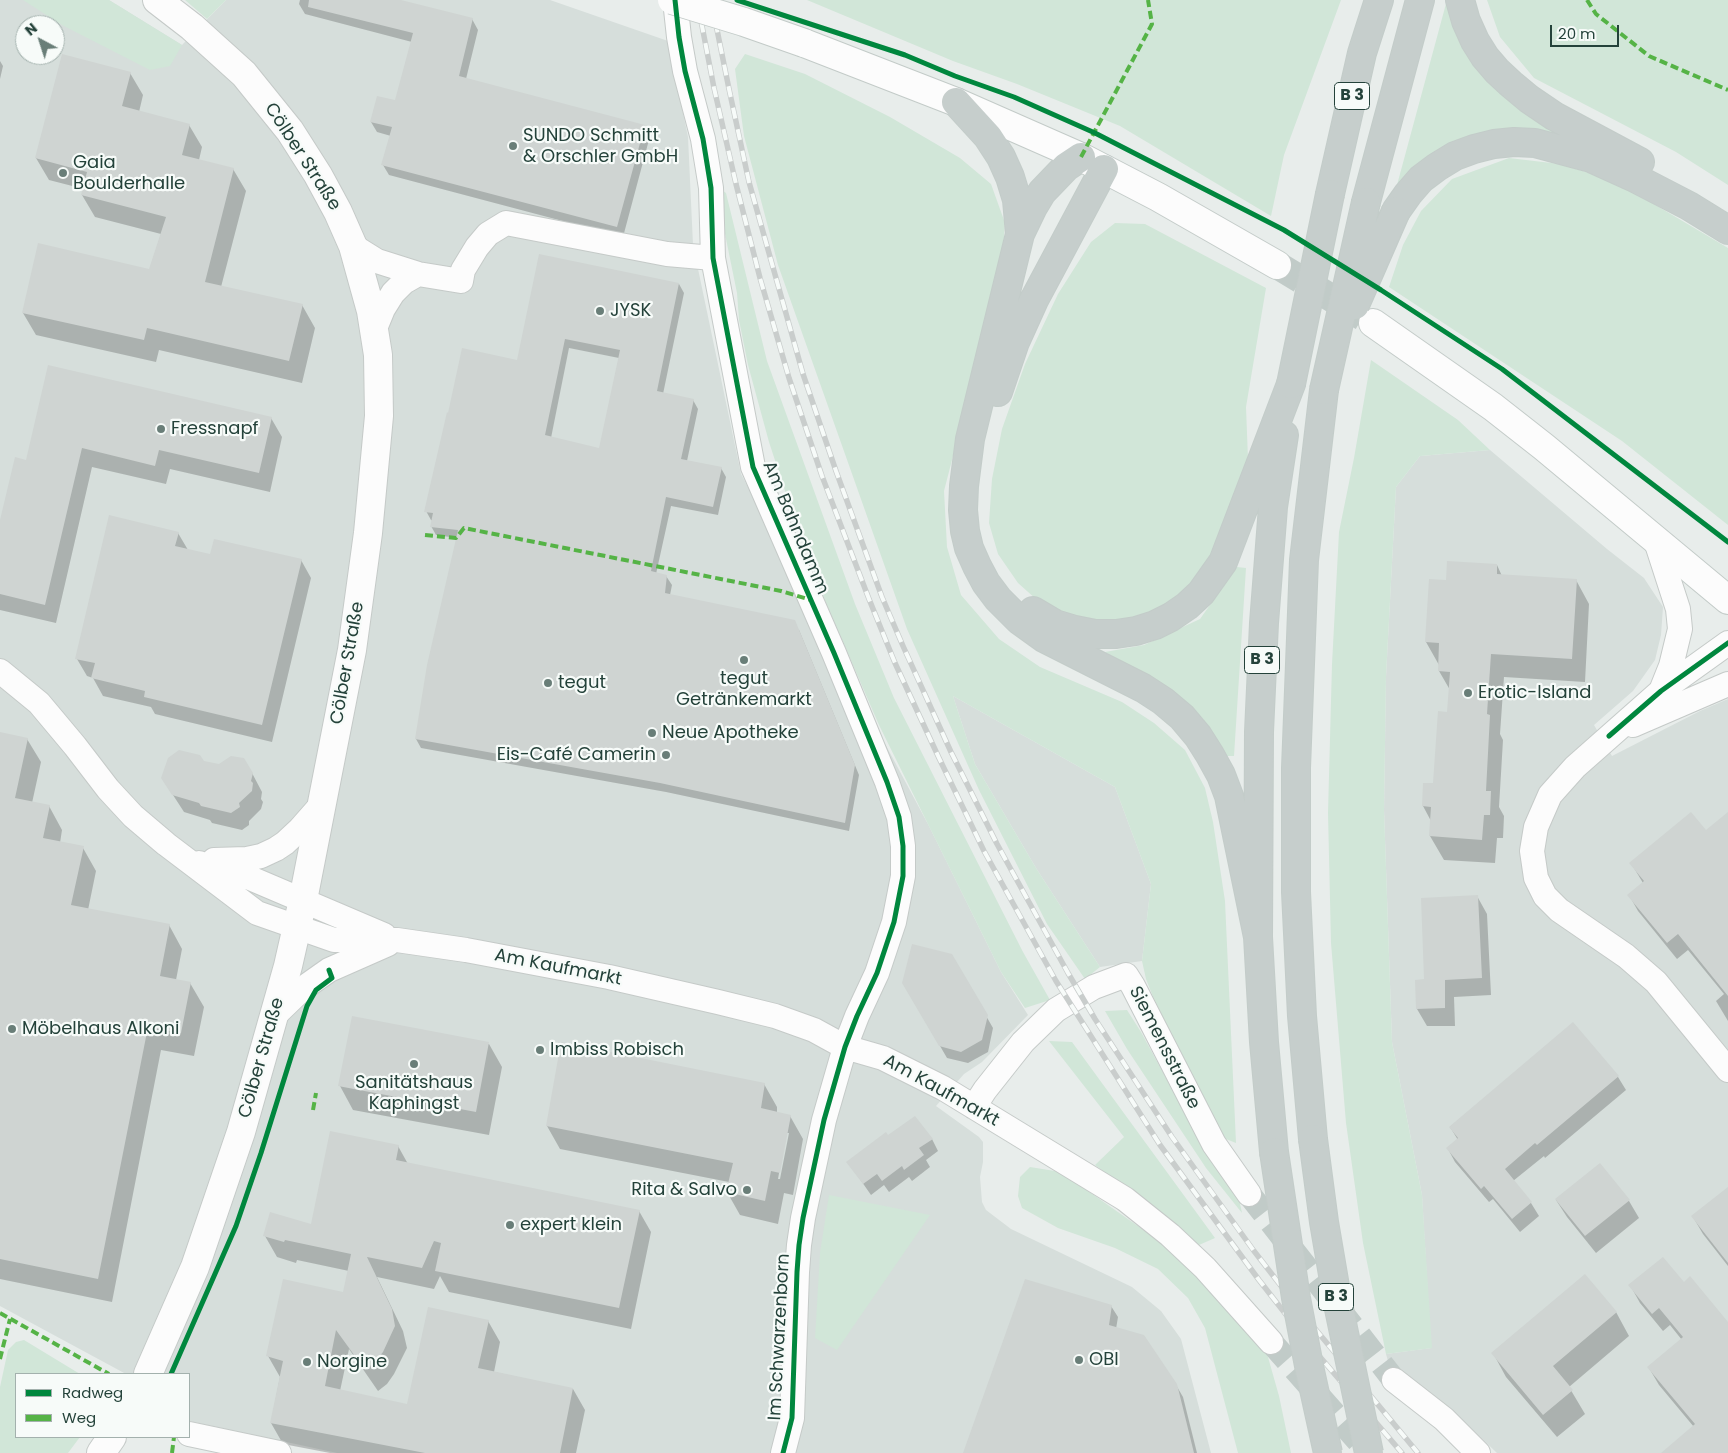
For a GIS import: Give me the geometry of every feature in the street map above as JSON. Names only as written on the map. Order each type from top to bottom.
[{"type":"highway","name":"B 3","points":[[1328,1453],[1296,1298],[1274,1152],[1264,1042],[1258,937],[1259,732],[1264,623],[1273,507],[1291,384],[1330,194],[1362,53],[1379,0]]},
{"type":"highway","name":"B 3","points":[[1369,1453],[1338,1304],[1324,1222],[1313,1139],[1298,949],[1296,768],[1304,560],[1324,390],[1366,202],[1420,0]]},
{"type":"highway","points":[[1460,0],[1475,41],[1485,57],[1497,71],[1529,99],[1554,116],[1688,188],[1728,213]]},
{"type":"highway","points":[[956,102],[988,137],[1001,157],[1017,200],[1020,234]]},
{"type":"highway","points":[[1330,364],[1396,211],[1421,179],[1454,156],[1474,148],[1514,142],[1535,143],[1591,158],[1689,206],[1728,230]]},
{"type":"highway","points":[[1093,163],[1066,167],[1042,192],[1020,234],[970,439],[964,486],[963,510],[965,531],[970,548],[986,583],[998,599],[1019,620],[1044,638],[1143,688],[1163,701],[1182,717],[1198,736],[1210,755],[1229,796],[1258,937]]},
{"type":"highway","points":[[1093,163],[1015,342],[981,444],[976,492],[980,532],[994,570],[1006,587],[1021,602],[1055,624],[1095,634],[1116,634],[1136,631],[1172,617],[1201,593],[1223,562],[1291,384]]},
{"type":"street","name":"Cölber Straße","points":[[148,1373],[195,1267],[241,1132],[304,900],[347,680],[368,533],[378,416],[378,355],[366,290],[353,246],[338,212],[318,175],[290,132],[244,74],[220,50],[157,0]]},
{"type":"street","points":[[674,0],[804,43],[956,102],[1093,163],[1276,265]]},
{"type":"street","name":"Am Bahndamm","points":[[674,0],[685,71],[703,139],[710,188],[713,258],[753,467],[841,670],[887,782],[898,817],[903,846],[902,876],[894,922],[877,973],[845,1047]]},
{"type":"street","points":[[353,246],[377,260],[418,274],[461,282],[463,270],[478,247],[488,234],[506,223],[667,254],[713,258]]},
{"type":"street","points":[[374,331],[383,309],[393,293],[404,282],[418,274]]},
{"type":"street","points":[[1373,323],[1493,407],[1655,538],[1728,600]]},
{"type":"street","points":[[1655,538],[1678,609],[1680,628],[1672,666],[1661,691]]},
{"type":"street","points":[[1728,643],[1661,691],[1575,767],[1550,794],[1536,827],[1532,851],[1536,878],[1545,896],[1559,910],[1626,956],[1656,982],[1728,1070]]},
{"type":"street","name":"Am Kaufmarkt","points":[[0,670],[39,703],[76,746],[108,789],[133,816],[246,907],[257,913],[334,940],[397,940],[466,950],[718,1002],[775,1016],[814,1030],[845,1047],[883,1058],[943,1088],[1037,1144],[1133,1205],[1170,1234],[1204,1268],[1271,1342]]},
{"type":"street","points":[[1609,736],[1728,684]]},
{"type":"street","points":[[187,860],[231,860],[261,856],[286,843],[322,804]]},
{"type":"street","name":"Am Kaufmarkt","points":[[187,860],[243,875],[397,940]]},
{"type":"street","points":[[273,1017],[302,989],[329,970],[397,940]]},
{"type":"street","name":"Siemensstraße","points":[[974,1107],[1023,1042],[1056,1010],[1094,987],[1126,975],[1214,1144],[1249,1194]]},
{"type":"street","name":"Im Schwarzenborn","points":[[783,1453],[792,1418],[799,1245],[824,1120],[845,1047]]},
{"type":"street","points":[[1394,1380],[1444,1419],[1478,1453]]},
{"type":"street","points":[[190,1434],[279,1453]]},
{"type":"street","points":[[101,1453],[111,1438]]},
{"type":"shaded area","points":[[0,0],[109,0],[182,45],[226,0],[550,0],[668,41],[688,137],[693,245],[741,474],[929,826],[1001,972],[1028,1015],[982,1062],[964,1074],[936,1106],[979,1137],[983,1142],[983,1162],[980,1177],[982,1202],[986,1210],[1011,1229],[1132,1287],[1161,1311],[1181,1339],[1211,1453],[337,1453],[190,1421],[190,1373],[124,1373],[0,1306]]},
{"type":"shaded area","points":[[1490,450],[1644,578],[1663,607],[1661,635],[1655,660],[1633,691],[1594,725],[1612,756],[1700,711],[1728,699],[1728,1453],[1497,1453],[1450,1408],[1390,1368],[1386,1354],[1431,1348],[1422,1195],[1392,1042],[1384,810],[1386,676],[1396,487],[1420,456]]},
{"type":"shaded area","points":[[953,696],[1115,787],[1151,884],[1142,961],[1100,967],[1036,868],[975,764]]},
{"type":"green space","points":[[23,0],[109,0],[182,45],[170,66],[150,70],[65,27],[65,15],[46,15]]},
{"type":"green space","points":[[185,0],[226,0],[207,19]]},
{"type":"green space","points":[[807,0],[1341,0],[1284,155],[1271,216],[1120,126],[1017,84],[953,61]]},
{"type":"green space","points":[[1447,0],[1472,51],[1569,135],[1563,139],[1519,132],[1401,188],[1397,185]]},
{"type":"green space","points":[[1487,0],[1728,0],[1728,185],[1676,152],[1534,78],[1500,37]]},
{"type":"green space","points":[[745,54],[805,74],[890,117],[960,158],[991,184],[1005,223],[1002,266],[944,491],[947,547],[961,595],[999,639],[1040,667],[1122,702],[1154,723],[1185,750],[1205,788],[1213,822],[1225,901],[1236,1143],[1221,1137],[1155,1002],[1146,979],[1142,961],[1151,884],[1115,787],[953,696],[975,764],[1036,868],[1100,967],[1085,979],[1047,924],[979,790],[907,629],[778,265],[744,136],[735,69]]},
{"type":"green space","points":[[1509,158],[1560,164],[1615,181],[1728,248],[1728,525],[1622,441],[1389,287],[1403,245],[1421,211],[1452,179]]},
{"type":"green space","points":[[722,190],[726,193],[767,361],[855,604],[894,698],[1023,952],[1050,1000],[1025,1008],[1001,972],[879,725],[826,603],[788,500],[769,442],[748,365],[739,320],[737,293],[725,234]]},
{"type":"green space","points":[[1115,223],[1145,224],[1266,288],[1246,407],[1248,459],[1211,561],[1170,607],[1134,618],[1094,622],[1063,617],[1037,600],[1018,583],[998,554],[989,523],[992,479],[1002,429],[1025,364],[1058,294],[1091,242]]},
{"type":"green space","points":[[1371,360],[1458,420],[1490,450],[1420,456],[1396,487],[1386,676],[1384,810],[1392,1042],[1422,1195],[1432,1348],[1386,1354],[1363,1243],[1346,1123],[1331,943],[1328,813],[1332,664],[1339,532]]},
{"type":"green space","points":[[1237,567],[1246,568],[1234,756],[1225,756],[1203,719],[1174,693],[1105,652],[1144,645],[1200,619]]},
{"type":"green space","points":[[1127,1010],[1141,1032],[1205,1150],[1237,1189],[1242,1213],[1206,1168],[1127,1049],[1105,1011]]},
{"type":"green space","points":[[1049,1041],[1072,1042],[1215,1238],[1199,1245],[1175,1224],[1095,1165],[1124,1137]]},
{"type":"green space","points":[[1030,1167],[1061,1172],[1162,1243],[1234,1311],[1266,1350],[1279,1396],[1291,1453],[1238,1453],[1205,1328],[1188,1298],[1158,1269],[1115,1248],[1058,1228],[1022,1208],[1018,1196],[1020,1177]]},
{"type":"green space","points":[[829,1195],[930,1215],[837,1350],[815,1338],[820,1253]]},
{"type":"green space","points":[[24,1340],[78,1373],[15,1373],[15,1438],[79,1438],[68,1453],[0,1453],[0,1387],[8,1350],[16,1342]]},
{"type":"building","name":"SUNDO Schmitt & Orschler GmbH","points":[[309,0],[401,0],[473,18],[459,76],[645,125],[617,227],[381,165],[392,127],[370,122],[377,96],[395,100],[413,33],[308,7]]},
{"type":"building","points":[[65,55],[131,72],[122,106],[190,124],[182,155],[234,168],[205,282],[303,304],[289,361],[147,328],[144,340],[22,313],[38,243],[149,269],[166,217],[81,195],[87,172],[35,158],[59,65],[65,65]]},
{"type":"building","points":[[539,254],[679,283],[657,391],[694,399],[681,459],[722,467],[713,507],[666,497],[651,571],[667,575],[665,593],[795,620],[855,765],[845,823],[660,783],[415,739],[427,665],[458,530],[430,527],[433,513],[424,512],[462,348],[517,360]],"holes":[[[565,339],[620,350],[599,448],[545,435]]]},
{"type":"building","points":[[48,365],[272,417],[259,473],[159,450],[155,466],[82,448],[45,605],[0,594],[0,520],[15,457],[26,460]]},
{"type":"building","points":[[109,515],[179,532],[175,546],[210,554],[214,539],[302,559],[262,725],[144,697],[145,691],[91,678],[95,663],[75,659]]},
{"type":"building","name":"Erotic-Island","points":[[1447,561],[1497,564],[1497,574],[1577,579],[1572,659],[1491,654],[1487,714],[1490,715],[1486,791],[1491,791],[1490,815],[1484,815],[1482,840],[1429,836],[1431,807],[1422,806],[1423,783],[1433,783],[1438,711],[1447,712],[1450,672],[1438,671],[1439,643],[1425,642],[1429,579],[1446,580]]},
{"type":"building","points":[[0,732],[28,738],[15,798],[50,805],[43,838],[84,846],[71,905],[170,924],[160,976],[191,982],[181,1033],[148,1027],[98,1279],[0,1259]]},
{"type":"building","points":[[179,750],[200,755],[204,761],[219,764],[231,756],[244,758],[253,773],[251,781],[253,783],[252,791],[239,803],[240,807],[231,813],[201,806],[199,803],[172,795],[161,778],[168,758]]},
{"type":"building","points":[[1691,812],[1706,830],[1728,812],[1728,996],[1678,934],[1667,943],[1627,895],[1644,881],[1629,863]]},
{"type":"building","points":[[1478,895],[1482,978],[1445,980],[1445,1008],[1416,1009],[1415,980],[1424,979],[1421,898]]},
{"type":"building","points":[[912,944],[952,954],[988,1015],[982,1040],[961,1052],[939,1046],[902,983]]},
{"type":"building","name":"Sanitätshaus Kaphingst","points":[[352,1016],[489,1042],[476,1112],[338,1086]]},
{"type":"building","points":[[1573,1022],[1619,1076],[1537,1145],[1535,1143],[1505,1169],[1532,1202],[1512,1219],[1484,1186],[1481,1189],[1446,1148],[1458,1138],[1449,1127]]},
{"type":"building","points":[[561,1042],[765,1083],[761,1108],[791,1115],[780,1173],[771,1171],[765,1201],[726,1192],[733,1163],[546,1126]]},
{"type":"building","points":[[915,1116],[933,1139],[919,1148],[924,1155],[904,1170],[902,1166],[882,1181],[877,1174],[863,1184],[846,1162],[886,1132],[888,1135]]},
{"type":"building","points":[[330,1131],[399,1145],[396,1160],[640,1210],[619,1308],[435,1271],[441,1243],[434,1241],[422,1268],[367,1257],[392,1309],[395,1326],[383,1352],[375,1362],[365,1370],[336,1330],[325,1386],[407,1404],[428,1307],[489,1320],[478,1368],[573,1388],[560,1453],[425,1453],[270,1423],[283,1361],[266,1356],[283,1279],[343,1292],[351,1254],[285,1240],[284,1242],[263,1236],[270,1212],[311,1224]]},
{"type":"building","points":[[1600,1163],[1630,1200],[1585,1236],[1555,1199]]},
{"type":"building","points":[[1728,1187],[1728,1263],[1691,1216]]},
{"type":"building","points":[[1663,1257],[1684,1282],[1690,1276],[1728,1322],[1728,1453],[1661,1453],[1695,1424],[1647,1367],[1683,1337],[1659,1308],[1652,1314],[1628,1285]]},
{"type":"building","points":[[1585,1274],[1617,1312],[1553,1366],[1573,1390],[1543,1415],[1491,1353]]},
{"type":"building","name":"OBI","points":[[1025,1279],[1112,1305],[1109,1325],[1144,1335],[1177,1384],[1194,1453],[963,1453]]},
{"type":"tunnel","points":[[1277,265],[1363,317]]},
{"type":"tunnel","points":[[1249,1194],[1394,1380]]},
{"type":"tunnel","points":[[1271,1342],[1369,1453]]},
{"type":"railway","points":[[697,0],[714,88],[760,278],[789,378],[822,476],[895,663],[984,851],[1056,981],[1160,1145],[1259,1280],[1309,1344],[1402,1453]]},
{"type":"railway","points":[[711,0],[749,182],[803,374],[882,597],[951,752],[997,844],[1068,973],[1095,1019],[1172,1137],[1254,1251],[1302,1313],[1418,1453]]},
{"type":"marked path","points":[[1081,157],[1152,24],[1148,0]]},
{"type":"marked path","points":[[1587,0],[1596,14],[1649,56],[1728,90]]},
{"type":"marked path","points":[[425,535],[456,538],[464,528],[781,591],[811,600]]},
{"type":"marked path","points":[[313,1110],[316,1093]]},
{"type":"marked path","points":[[0,1313],[107,1373]]},
{"type":"marked path","points":[[0,1359],[10,1319]]},
{"type":"marked path","points":[[172,1453],[174,1438]]},
{"type":"cycle path","points":[[675,0],[685,71],[703,139],[711,188],[713,258],[753,467],[834,653],[887,782],[899,817],[903,846],[903,876],[894,922],[877,973],[845,1047],[824,1120],[803,1218],[797,1272],[792,1418],[783,1453]]},
{"type":"cycle path","points":[[737,0],[905,55],[955,76],[1014,97],[1095,133],[1284,230],[1381,290],[1502,369],[1728,542]]},
{"type":"cycle path","points":[[1609,736],[1661,691],[1728,643]]},
{"type":"cycle path","points":[[171,1373],[236,1226],[307,1006],[316,990],[332,978],[329,970]]},
{"type":"place","name":"SUNDO Schmitt & Orschler GmbH","points":[[513,146]]},
{"type":"place","name":"Gaia Boulderhalle","points":[[63,173]]},
{"type":"place","name":"JYSK","points":[[600,311]]},
{"type":"place","name":"Fressnapf","points":[[161,429]]},
{"type":"place","name":"tegut Getränkemarkt","points":[[744,660]]},
{"type":"place","name":"tegut","points":[[548,683]]},
{"type":"place","name":"Erotic-Island","points":[[1468,693]]},
{"type":"place","name":"Neue Apotheke","points":[[652,733]]},
{"type":"place","name":"Eis-Café Camerin","points":[[666,755]]},
{"type":"place","name":"Möbelhaus Alkoni","points":[[12,1029]]},
{"type":"place","name":"Imbiss Robisch","points":[[540,1050]]},
{"type":"place","name":"Sanitätshaus Kaphingst","points":[[414,1064]]},
{"type":"place","name":"Rita & Salvo","points":[[747,1190]]},
{"type":"place","name":"expert klein","points":[[510,1225]]},
{"type":"place","name":"OBI","points":[[1079,1360]]},
{"type":"place","name":"Norgine","points":[[307,1362]]}]
